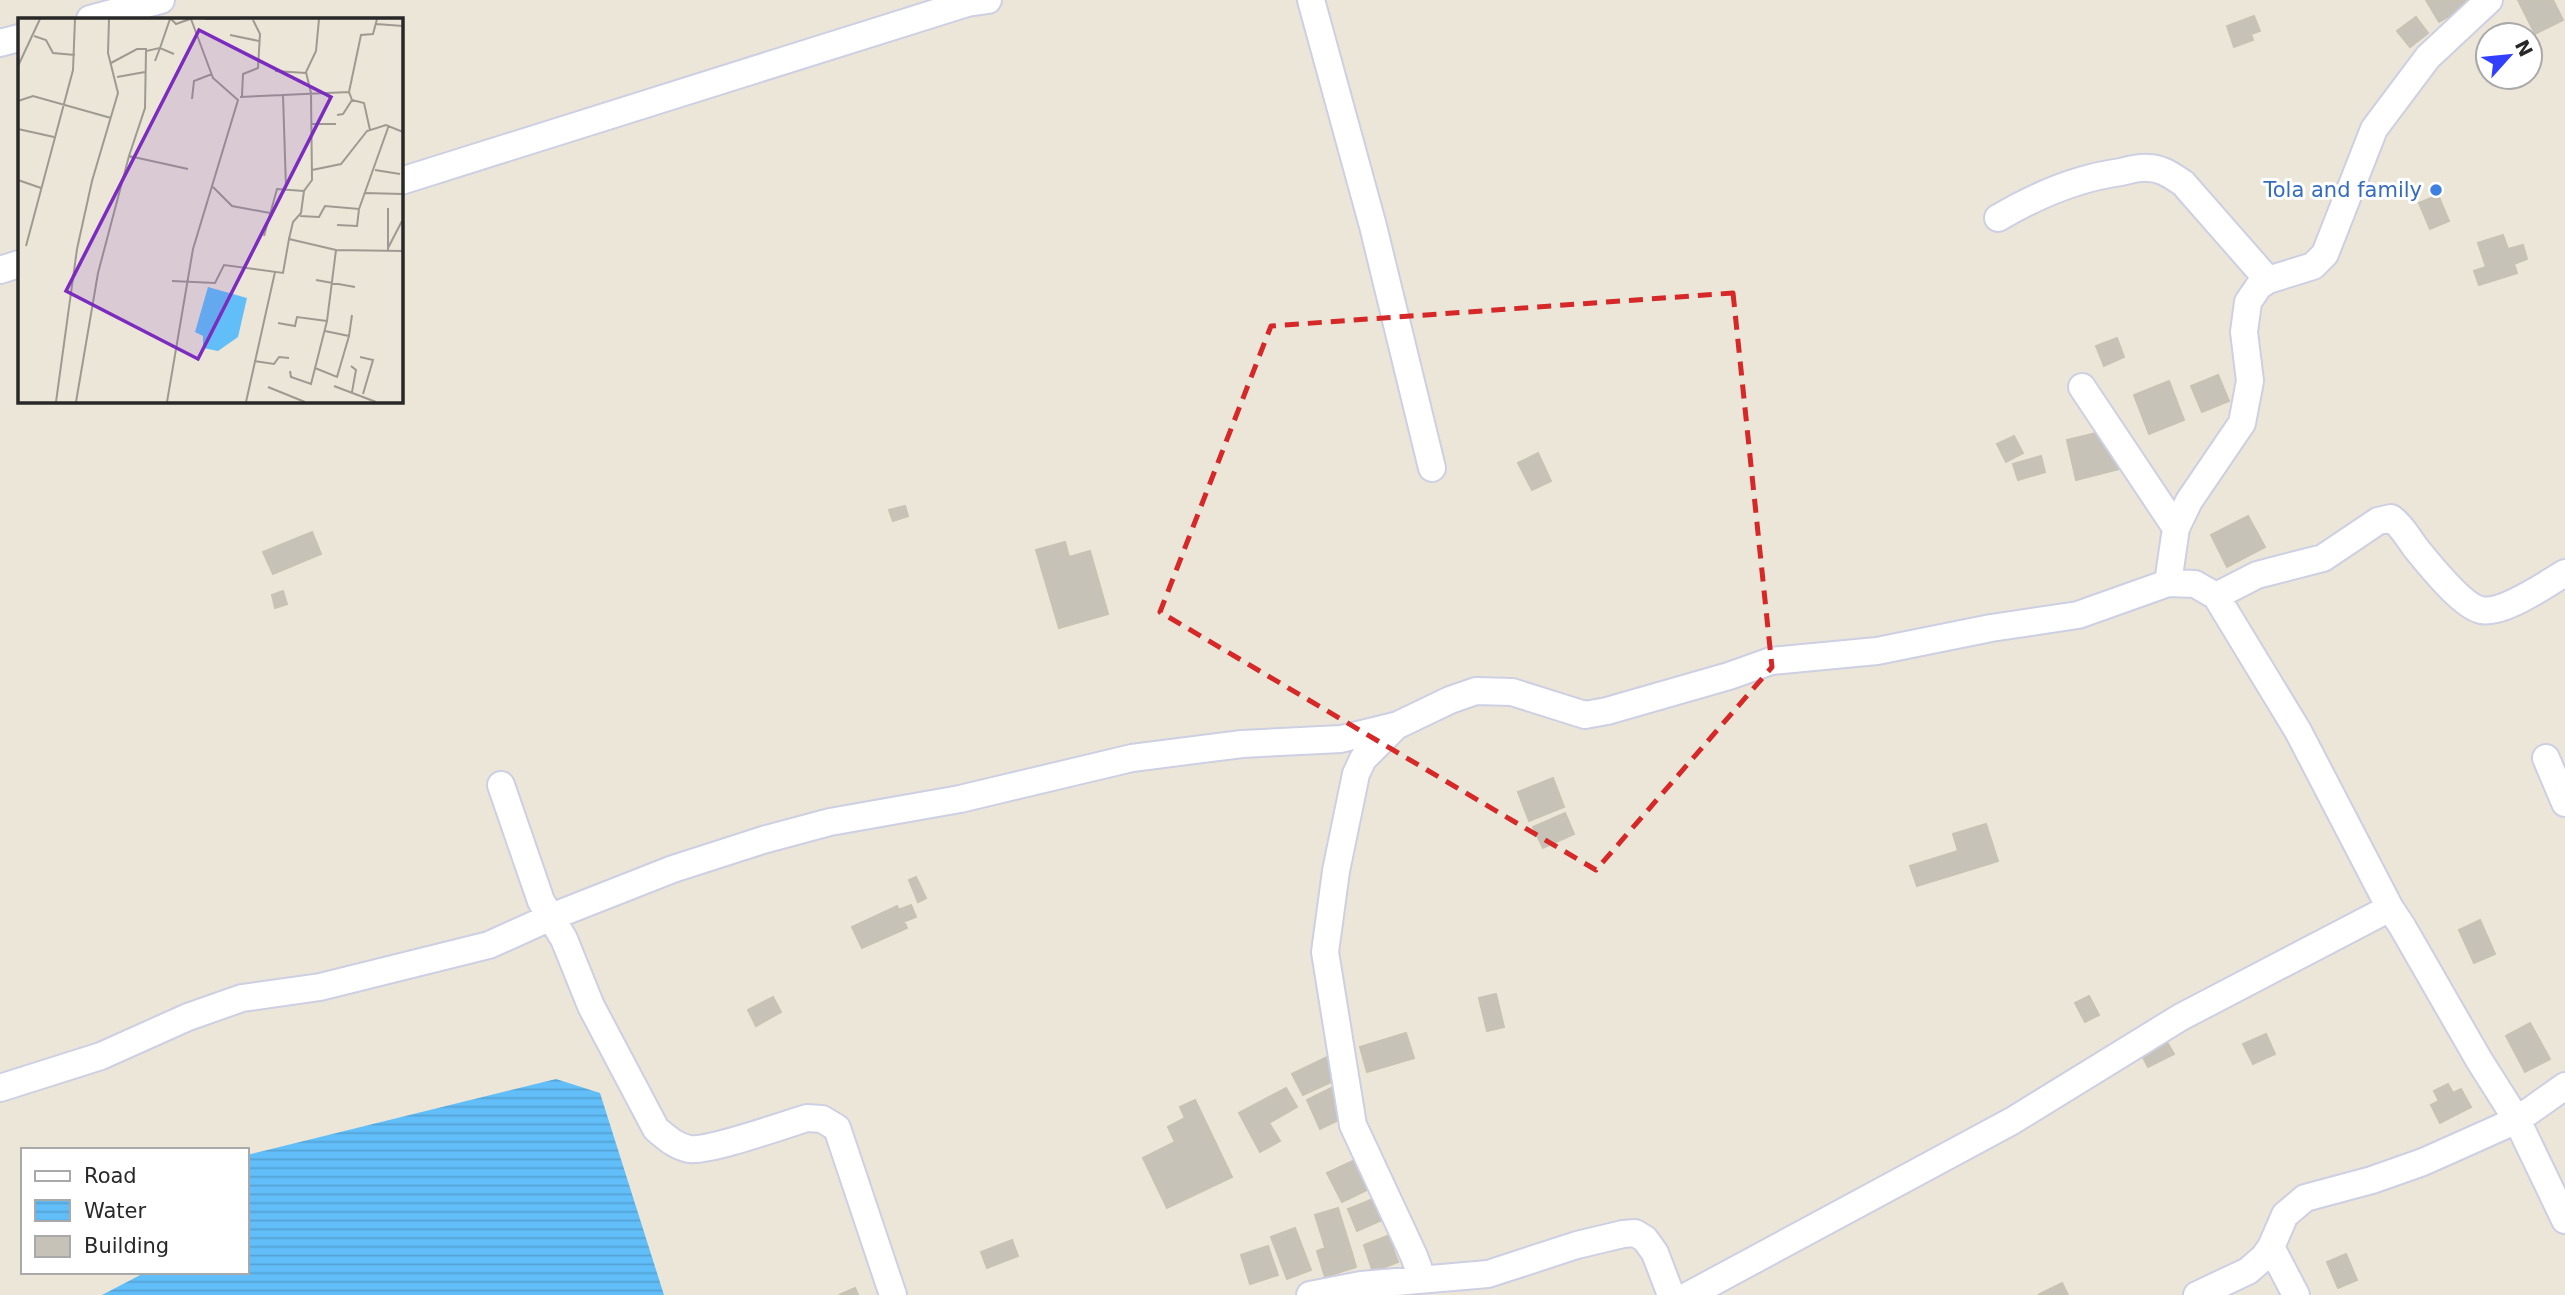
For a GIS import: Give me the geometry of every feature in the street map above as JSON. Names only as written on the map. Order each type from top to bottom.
[{"type":"street","points":[[94,18],[161,0]]},
{"type":"street","points":[[402,181],[967,3],[988,0]]},
{"type":"street","points":[[1311,0],[1373,226],[1433,468]]},
{"type":"street","points":[[2168,583],[2176,527],[2189,501],[2242,423],[2250,382],[2244,332],[2248,302],[2259,286],[2268,280],[2302,271],[2325,254],[2374,130],[2428,57],[2489,0]]},
{"type":"street","points":[[0,43],[18,38]]},
{"type":"street","points":[[1998,218],[2028,200],[2098,175],[2148,168],[2168,172],[2183,183],[2268,280]]},
{"type":"street","points":[[0,270],[18,264]]},
{"type":"street","points":[[2082,387],[2176,527]]},
{"type":"street","points":[[2216,596],[2257,575],[2323,558],[2378,521],[2391,518],[2401,525],[2414,545],[2456,594],[2480,611],[2498,609],[2565,573]]},
{"type":"street","points":[[0,1088],[101,1056],[188,1017],[242,998],[320,987],[489,945],[551,917],[673,869],[830,822],[960,799],[1132,758],[1242,744],[1341,739],[1398,725],[1450,700],[1476,691],[1512,692],[1585,715],[1729,676],[1771,661],[1877,651],[1991,628],[2078,615],[2168,583],[2195,584],[2216,596],[2298,731],[2390,908],[2517,1120],[2565,1220]]},
{"type":"street","points":[[1398,725],[1363,759],[1356,774],[1336,871],[1325,952],[1353,1125],[1414,1255],[1422,1278]]},
{"type":"street","points":[[2546,758],[2565,803]]},
{"type":"street","points":[[502,785],[541,901],[564,939],[591,1006],[624,1073],[656,1129],[673,1144],[692,1150],[807,1118],[822,1119],[837,1128],[893,1295]]},
{"type":"street","points":[[1689,1295],[2012,1121],[2180,1017],[2390,908]]},
{"type":"street","points":[[2197,1295],[2248,1271],[2272,1247],[2285,1215],[2305,1198],[2372,1180],[2423,1162],[2517,1120],[2565,1086]]},
{"type":"street","points":[[1310,1295],[1361,1285],[1488,1274],[1577,1245],[1635,1233],[1645,1239],[1655,1253],[1671,1295]]},
{"type":"street","points":[[2272,1247],[2296,1295]]},
{"type":"highlighted area","points":[[1733,293],[1772,667],[1596,870],[1160,612],[1271,326]]},
{"type":"water","points":[[556,1079],[600,1093],[664,1295],[102,1295],[142,1274],[248,1274],[248,1155]]},
{"type":"building","points":[[2426,0],[2468,0],[2470,4],[2439,22]]},
{"type":"building","points":[[2518,0],[2553,0],[2563,20],[2544,30],[2544,21],[2528,21]]},
{"type":"building","points":[[2254,16],[2260,31],[2251,34],[2253,40],[2234,47],[2227,26]]},
{"type":"building","points":[[2416,17],[2428,33],[2410,47],[2397,31]]},
{"type":"building","points":[[2438,195],[2449,221],[2430,229],[2419,203]]},
{"type":"building","points":[[2503,235],[2508,249],[2523,245],[2527,259],[2514,264],[2517,273],[2479,285],[2474,271],[2486,267],[2478,243]]},
{"type":"building","points":[[2117,338],[2124,357],[2104,366],[2096,346]]},
{"type":"building","points":[[2218,375],[2229,401],[2202,412],[2191,386]]},
{"type":"building","points":[[2169,381],[2184,420],[2149,434],[2134,395]]},
{"type":"building","points":[[2109,430],[2119,469],[2076,480],[2067,440]]},
{"type":"building","points":[[2014,436],[2023,453],[2006,462],[1997,444]]},
{"type":"building","points":[[1538,453],[1551,481],[1532,490],[1518,463]]},
{"type":"building","points":[[2041,456],[2045,472],[2018,480],[2013,464]]},
{"type":"building","points":[[905,506],[908,516],[893,521],[889,510]]},
{"type":"building","points":[[2248,516],[2265,547],[2227,567],[2211,535]]},
{"type":"building","points":[[312,532],[321,554],[273,574],[263,552]]},
{"type":"building","points":[[1065,542],[1069,557],[1090,551],[1108,614],[1059,628],[1036,550]]},
{"type":"building","points":[[283,591],[287,604],[275,608],[272,595]]},
{"type":"building","points":[[1553,778],[1564,807],[1529,821],[1518,792]]},
{"type":"building","points":[[1565,813],[1574,834],[1543,848],[1533,827]]},
{"type":"building","points":[[1986,824],[1998,861],[1917,886],[1910,866],[1958,851],[1953,834]]},
{"type":"building","points":[[916,877],[926,898],[918,902],[909,880]]},
{"type":"building","points":[[911,905],[916,917],[903,922],[898,910]]},
{"type":"building","points":[[897,906],[907,928],[862,948],[852,927]]},
{"type":"building","points":[[2480,920],[2495,954],[2474,963],[2459,930]]},
{"type":"building","points":[[1496,994],[1504,1027],[1487,1031],[1479,998]]},
{"type":"building","points":[[2089,996],[2099,1015],[2085,1022],[2075,1003]]},
{"type":"building","points":[[773,997],[781,1012],[756,1026],[748,1010]]},
{"type":"building","points":[[2530,1023],[2550,1059],[2525,1072],[2506,1036]]},
{"type":"building","points":[[1406,1033],[1414,1058],[1367,1072],[1360,1047]]},
{"type":"building","points":[[2266,1034],[2275,1054],[2253,1064],[2243,1044]]},
{"type":"building","points":[[2164,1037],[2174,1054],[2148,1067],[2139,1050]]},
{"type":"building","points":[[1329,1056],[1340,1078],[1303,1095],[1292,1074]]},
{"type":"building","points":[[2448,1084],[2453,1093],[2461,1089],[2471,1107],[2440,1123],[2431,1105],[2439,1101],[2434,1091]]},
{"type":"building","points":[[1335,1086],[1349,1115],[1320,1129],[1307,1100]]},
{"type":"building","points":[[1286,1088],[1297,1107],[1269,1123],[1280,1141],[1260,1152],[1239,1113]]},
{"type":"building","points":[[1195,1100],[1232,1177],[1167,1208],[1143,1158],[1175,1142],[1168,1127],[1185,1118],[1180,1107]]},
{"type":"building","points":[[1357,1159],[1371,1188],[1342,1202],[1327,1173]]},
{"type":"building","points":[[1373,1199],[1382,1220],[1357,1231],[1348,1209]]},
{"type":"building","points":[[1338,1208],[1352,1253],[1329,1260],[1315,1215]]},
{"type":"building","points":[[1295,1228],[1311,1270],[1287,1279],[1271,1237]]},
{"type":"building","points":[[1400,1231],[1405,1244],[1393,1249],[1398,1262],[1373,1272],[1364,1245]]},
{"type":"building","points":[[1012,1240],[1018,1256],[987,1268],[981,1252]]},
{"type":"building","points":[[1268,1246],[1278,1275],[1250,1284],[1241,1255]]},
{"type":"building","points":[[1325,1248],[1329,1260],[1352,1253],[1356,1267],[1325,1277],[1317,1251]]},
{"type":"building","points":[[2346,1254],[2357,1280],[2338,1288],[2327,1262]]},
{"type":"building","points":[[2062,1283],[2068,1295],[2038,1295]]},
{"type":"building","points":[[855,1288],[858,1295],[839,1295]]},
{"type":"place","name":"Tola and family","points":[[2436,190]]}]
